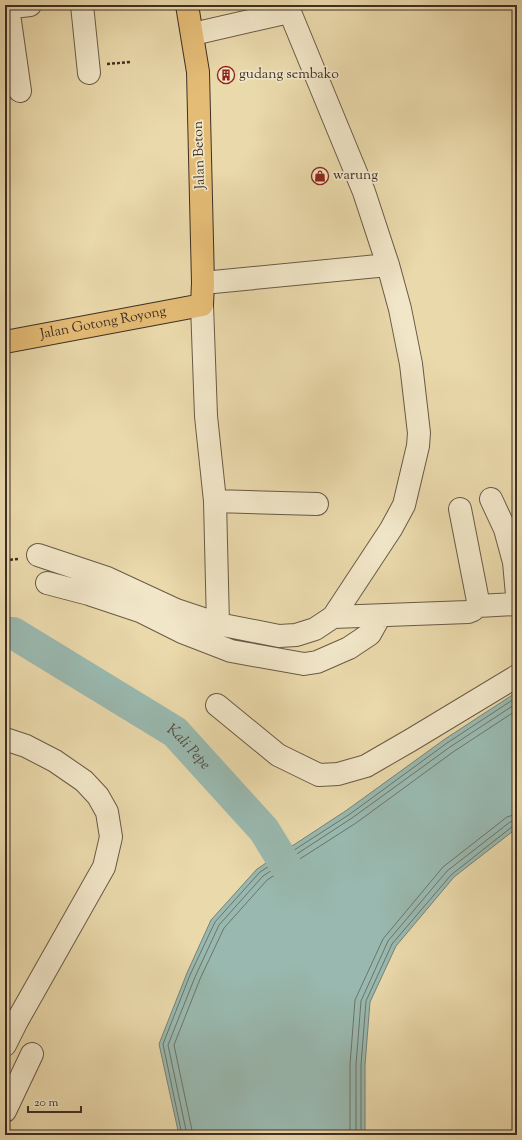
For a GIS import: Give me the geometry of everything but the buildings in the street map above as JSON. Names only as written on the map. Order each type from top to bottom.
[{"type":"main road","name":"Jalan Beton","points":[[187,5],[193,34],[198,72],[203,283],[202,305]]},
{"type":"main road","name":"Jalan Gotong Royong","points":[[5,342],[202,305]]},
{"type":"street","points":[[20,91],[6,7],[30,5]]},
{"type":"street","points":[[82,5],[89,73]]},
{"type":"street","points":[[38,555],[107,578],[176,610],[218,624],[279,636],[296,635],[315,629],[333,617],[391,529],[404,505],[418,446],[419,433],[411,364],[400,309],[388,265],[364,192],[288,8],[193,34]]},
{"type":"street","points":[[203,283],[388,265]]},
{"type":"street","points":[[202,305],[206,416],[215,501],[218,624]]},
{"type":"street","points":[[491,499],[505,529],[514,562],[517,595]]},
{"type":"street","points":[[215,501],[317,504]]},
{"type":"street","points":[[460,509],[478,606]]},
{"type":"street","points":[[47,583],[89,594],[140,611],[182,632],[231,651],[304,664],[317,662],[349,648],[370,634],[380,616]]},
{"type":"street","points":[[333,617],[468,612],[478,606],[517,604]]},
{"type":"street","points":[[217,705],[278,755],[320,775],[338,774],[366,766],[517,676]]},
{"type":"street","points":[[5,739],[26,746],[55,761],[84,781],[98,796],[107,812],[111,837],[104,867],[5,1045]]},
{"type":"street","points":[[5,1111],[32,1054]]},
{"type":"water","points":[[517,692],[517,828],[454,877],[396,946],[370,1002],[365,1065],[365,1135],[179,1135],[159,1044],[187,973],[211,920],[257,869],[347,810],[445,739]]},
{"type":"waterway","name":"Kali Pepe","points":[[5,633],[13,633],[175,732],[264,830],[302,892]]},
{"type":"place","name":"gudang sembako","points":[[226,75]]},
{"type":"place","name":"warung","points":[[320,176]]}]
